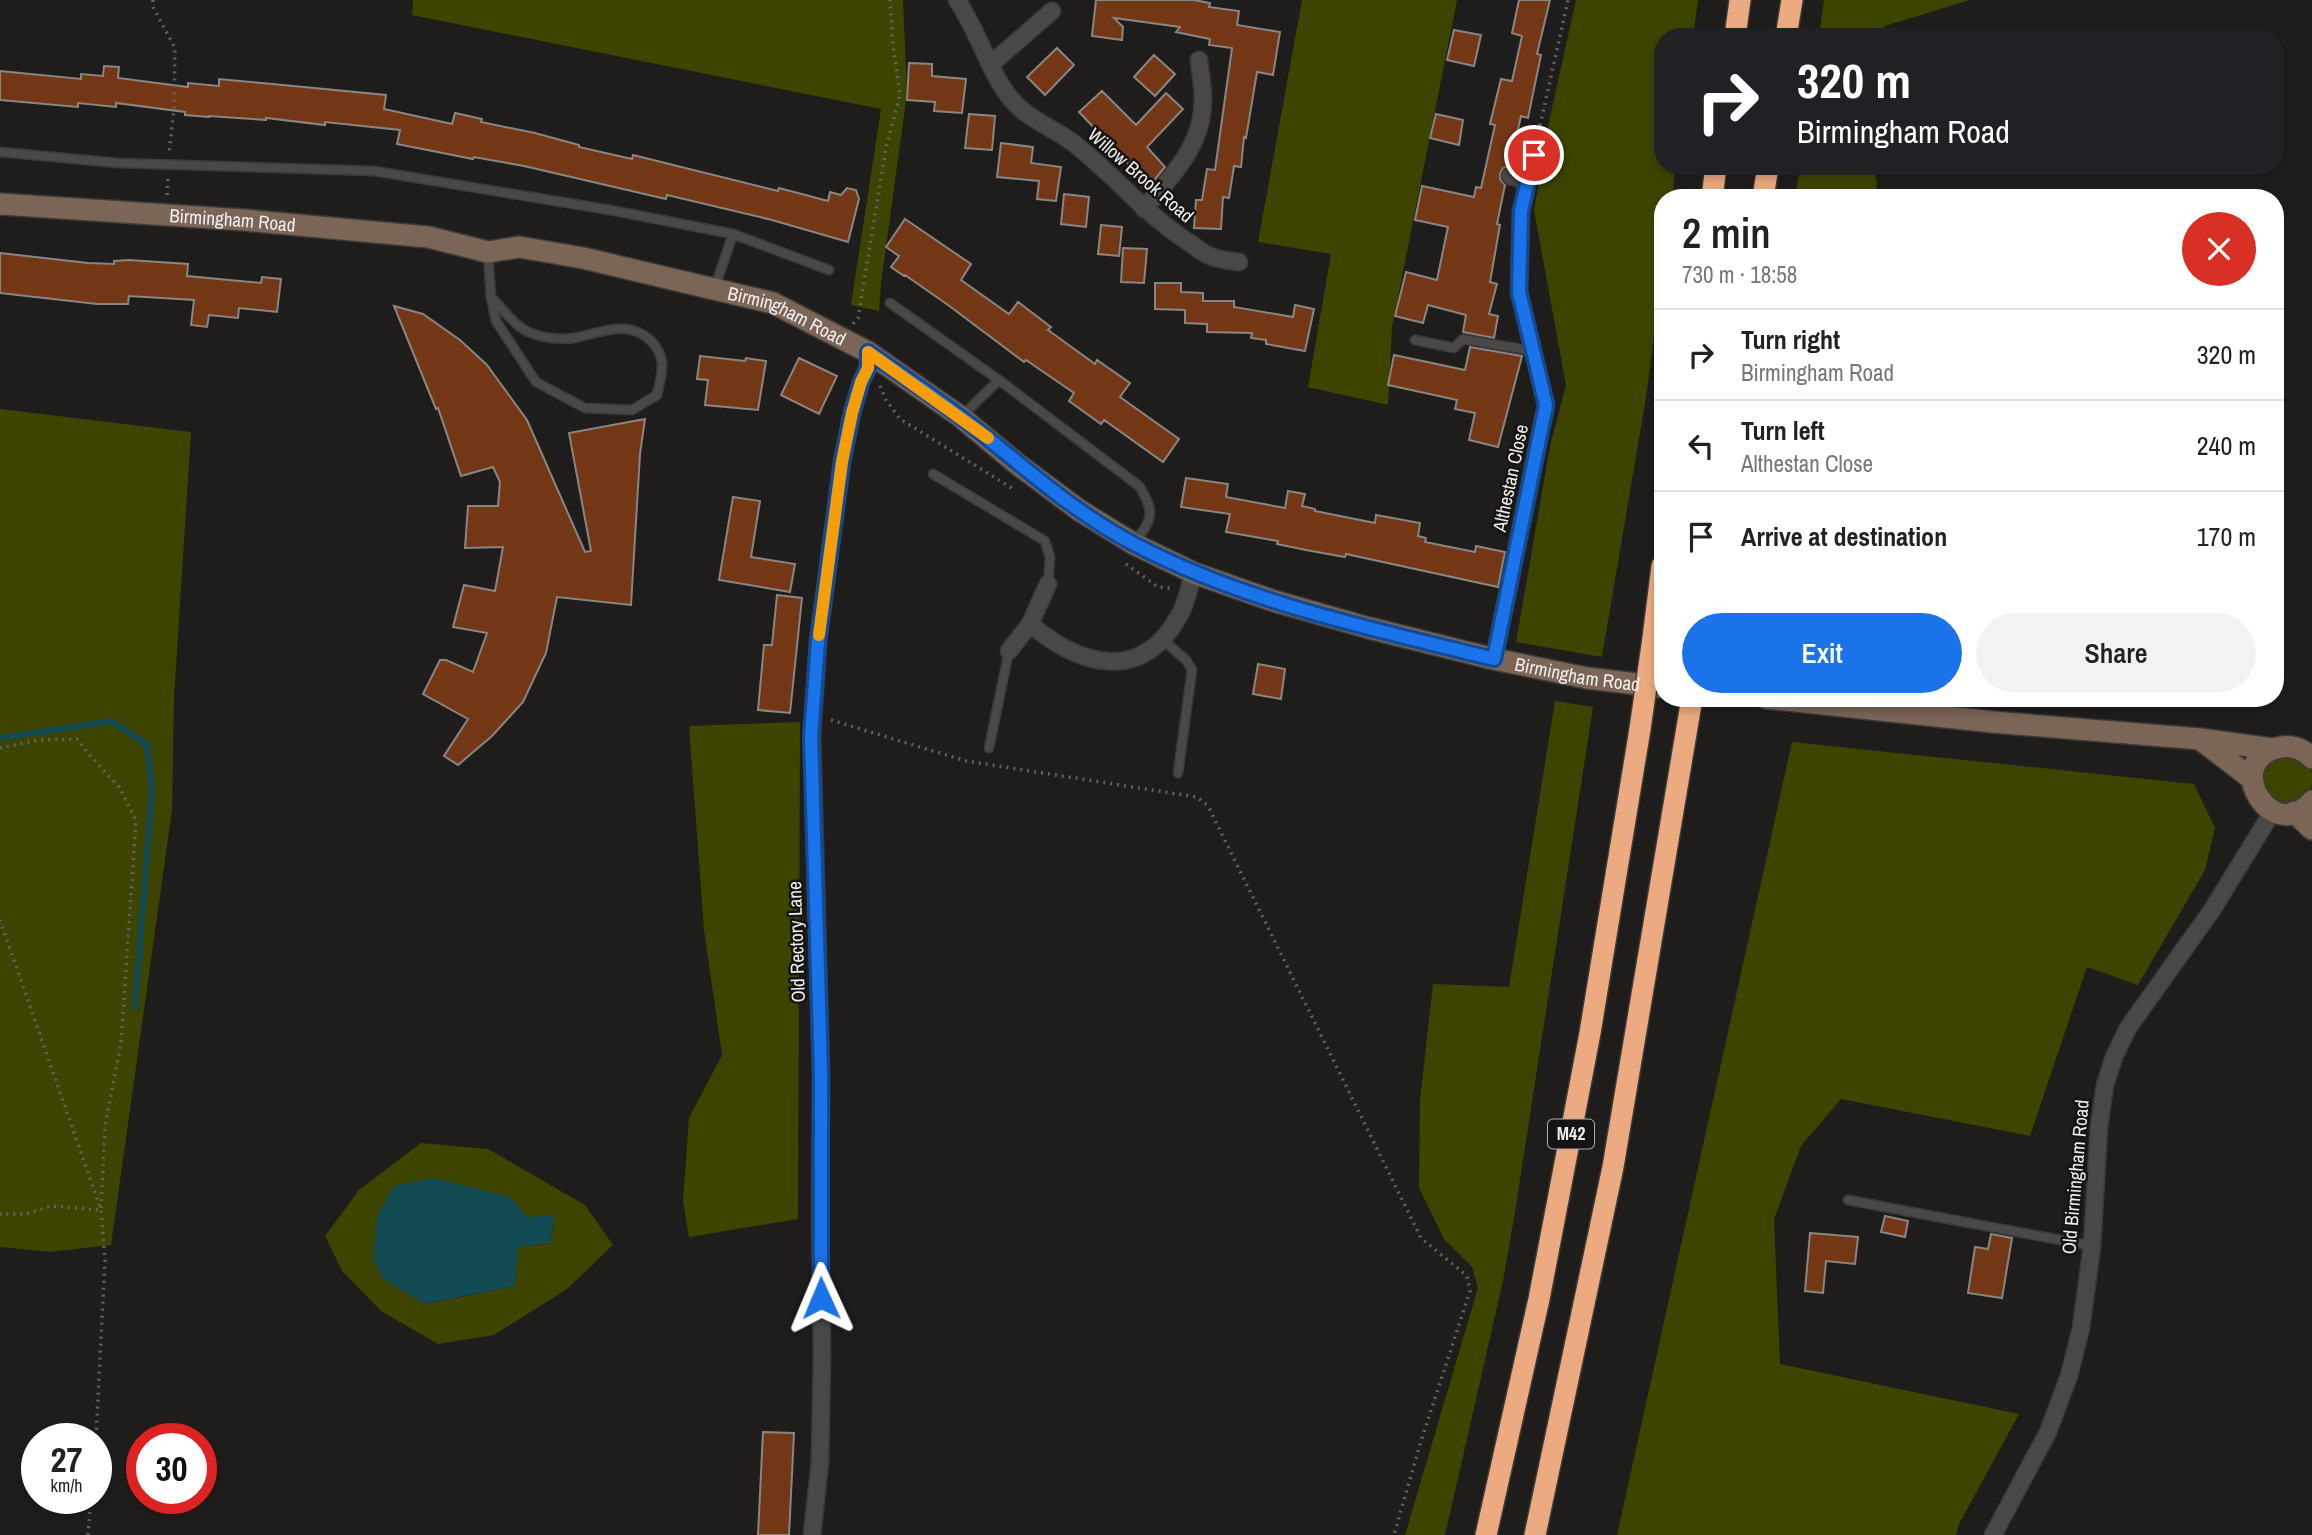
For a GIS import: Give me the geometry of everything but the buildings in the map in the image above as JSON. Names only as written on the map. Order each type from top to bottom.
[{"type":"highway","points":[[1736,28],[1740,0]]},
{"type":"highway","points":[[1787,28],[1792,0]]},
{"type":"highway","name":"M42","points":[[1486,1535],[1539,1299],[1590,1033],[1654,630]]},
{"type":"highway","name":"M42","points":[[1535,1535],[1613,1167],[1691,707]]},
{"type":"main road","name":"Birmingham Road","points":[[0,204],[244,220],[428,237],[488,252],[519,247],[583,258],[773,303],[842,340],[867,363],[961,417],[1079,510],[1134,544],[1194,573],[1369,628],[1494,659],[1587,678],[1654,686]]},
{"type":"main road","points":[[1851,707],[2200,739],[2272,749],[2282,746],[2298,748],[2312,758]]},
{"type":"main road","points":[[2200,739],[2252,779]]},
{"type":"main road","points":[[2272,749],[2258,762],[2252,779],[2259,800],[2293,808],[2312,829]]},
{"type":"street","name":"Willow Brook Road","points":[[957,0],[971,21],[990,64],[1015,104],[1034,120],[1069,140],[1088,155],[1144,209],[1180,237],[1212,257],[1239,262]]},
{"type":"street","points":[[990,64],[1052,11]]},
{"type":"street","points":[[1144,209],[1186,158],[1200,127],[1203,98],[1199,60]]},
{"type":"street","name":"Althestan Close","points":[[1494,659],[1546,405],[1519,292],[1521,211],[1534,155]]},
{"type":"street","points":[[1510,176],[1528,181]]},
{"type":"street","name":"Old Rectory Lane","points":[[812,1535],[820,1462],[822,1353],[821,1073],[811,736],[818,642],[842,462],[852,413],[867,363]]},
{"type":"street","points":[[1030,624],[1047,638],[1099,662],[1130,660],[1157,647],[1163,639],[1181,613],[1194,573]]},
{"type":"street","points":[[1009,651],[1030,624],[1048,584]]},
{"type":"street","name":"Old Birmingham Road","points":[[1993,1535],[2048,1432],[2060,1402],[2081,1328],[2091,1246],[2099,1127],[2105,1085],[2113,1057],[2128,1028],[2212,910],[2293,808]]},
{"type":"lane","points":[[0,152],[118,163],[374,171],[610,210],[733,234],[829,271]]},
{"type":"lane","points":[[715,288],[733,234]]},
{"type":"lane","points":[[488,252],[491,297],[496,321],[536,382],[585,408],[632,410],[657,395],[663,367],[660,350],[635,330],[620,328],[571,339],[529,333],[491,297]]},
{"type":"lane","points":[[890,303],[999,380],[1139,486],[1150,503],[1150,521],[1134,544]]},
{"type":"lane","points":[[1415,340],[1454,348],[1463,339],[1533,351]]},
{"type":"lane","points":[[961,417],[999,380]]},
{"type":"lane","points":[[933,474],[1045,541],[1050,557],[1048,584]]},
{"type":"lane","points":[[1163,639],[1186,660],[1192,670],[1178,773]]},
{"type":"lane","points":[[989,748],[1009,651]]},
{"type":"lane","points":[[1848,1200],[2091,1246]]},
{"type":"path","points":[[153,0],[153,7],[175,48],[174,109],[166,216]]},
{"type":"path","points":[[842,340],[858,318],[887,148],[900,95],[890,0]]},
{"type":"path","points":[[1534,155],[1568,0]]},
{"type":"path","points":[[867,363],[886,400],[900,419],[968,461]]},
{"type":"path","points":[[814,701],[832,722],[966,761],[1197,797],[1208,806],[1406,1212],[1421,1238],[1467,1276],[1470,1291],[1421,1441],[1394,1535]]},
{"type":"path","points":[[0,748],[39,740],[77,738],[120,788],[136,821],[121,1043],[106,1126],[101,1210],[105,1259],[97,1423]]},
{"type":"path","points":[[0,920],[101,1210]]},
{"type":"path","points":[[0,1214],[27,1214],[51,1206],[101,1210]]},
{"type":"path","points":[[88,1535],[90,1514]]},
{"type":"green space","points":[[413,0],[903,0],[907,93],[879,311],[851,305],[881,109],[412,15]]},
{"type":"green space","points":[[1302,0],[1457,0],[1392,327],[1388,405],[1308,387],[1331,254],[1258,242]]},
{"type":"green space","points":[[1576,0],[1698,0],[1694,28],[1654,28],[1654,175],[1675,175],[1673,189],[1654,189],[1654,337],[1602,657],[1516,642],[1550,446],[1566,385],[1534,210],[1550,117]]},
{"type":"green space","points":[[1824,0],[1970,0],[1884,28],[1820,28]]},
{"type":"green space","points":[[1799,175],[1876,175],[1877,189],[1796,189]]},
{"type":"green space","points":[[0,409],[191,432],[174,697],[172,810],[111,1245],[50,1252],[0,1247]]},
{"type":"green space","points":[[1555,701],[1593,707],[1503,1281],[1445,1535],[1405,1535],[1478,1288],[1472,1267],[1444,1239],[1419,1188],[1420,1100],[1433,984],[1509,987]]},
{"type":"green space","points":[[800,722],[798,1219],[689,1237],[683,1201],[689,1118],[722,1055],[704,930],[689,726]]},
{"type":"green space","points":[[1792,742],[2194,784],[2215,828],[2205,870],[2138,985],[2087,967],[2030,1136],[1841,1099],[1801,1146],[1774,1219],[1780,1364],[2019,1414],[1959,1524],[1956,1535],[1617,1535]]},
{"type":"green space","points":[[2282,753],[2306,761],[2312,776],[2308,794],[2286,808],[2263,795],[2261,769]]},
{"type":"green space","points":[[421,1143],[488,1149],[585,1205],[613,1245],[567,1289],[494,1335],[438,1344],[381,1311],[342,1271],[325,1236],[359,1190]],"holes":[[[554,1215],[551,1243],[517,1247],[515,1286],[426,1304]]]},
{"type":"water","points":[[433,1178],[510,1197],[527,1217],[554,1215],[551,1243],[518,1247],[515,1286],[425,1304],[383,1279],[373,1258],[378,1214],[394,1186]]},
{"type":"waterway","points":[[0,738],[112,721],[147,745],[152,790],[135,1007]]},
{"type":"slow traffic","points":[[819,635],[842,462],[852,413],[868,368],[868,352],[988,438]]},
{"type":"route","points":[[821,1298],[821,1073],[811,736],[818,642],[842,462],[852,413],[868,368],[868,352],[961,417],[1079,510],[1134,544],[1194,573],[1271,600],[1494,659],[1546,405],[1519,292],[1521,211],[1534,155]]}]
